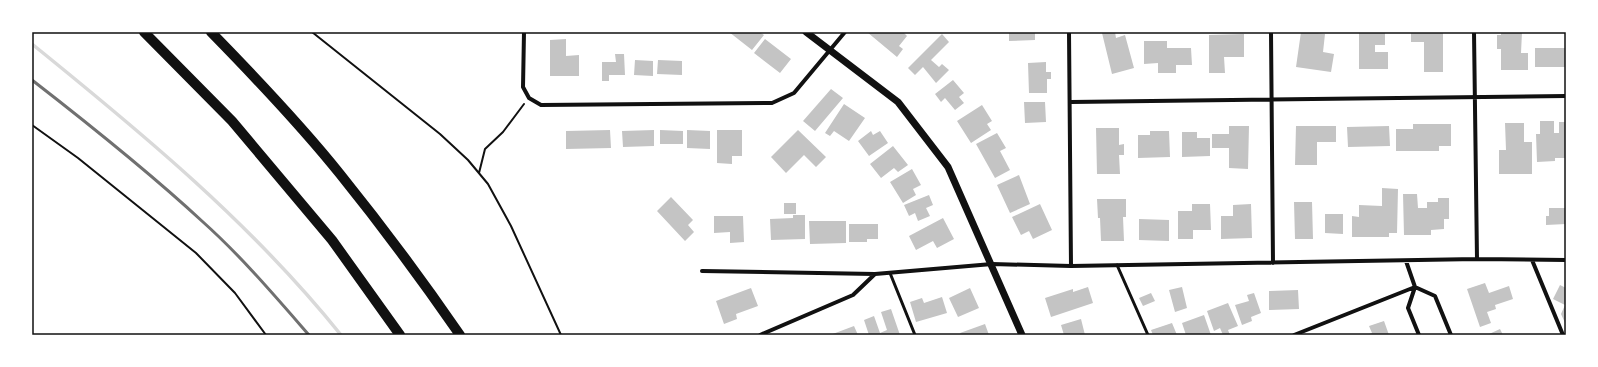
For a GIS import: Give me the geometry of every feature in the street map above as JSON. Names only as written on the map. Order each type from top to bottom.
[{"type":"main road","points":[[144,32],[237,127],[332,240],[400,335]]},
{"type":"main road","points":[[212,32],[340,173],[422,281],[460,335]]},
{"type":"street","points":[[524,32],[523,87],[528,98],[541,105],[772,104],[794,93],[844,32]]},
{"type":"street","points":[[806,32],[898,102],[948,167],[1022,335]]},
{"type":"street","points":[[1069,32],[1071,102],[1071,266]]},
{"type":"street","points":[[1271,32],[1273,263]]},
{"type":"street","points":[[1474,32],[1478,259]]},
{"type":"street","points":[[1071,102],[1566,96]]},
{"type":"street","points":[[702,271],[875,274],[992,264],[1071,266],[1478,259],[1566,260]]},
{"type":"street","points":[[1532,260],[1563,335]]},
{"type":"street","points":[[1406,261],[1415,288],[1408,308],[1419,335]]},
{"type":"street","points":[[760,335],[853,295],[875,274]]},
{"type":"street","points":[[1294,335],[1415,288],[1435,296],[1451,335]]},
{"type":"lane","points":[[1117,265],[1148,335]]},
{"type":"lane","points":[[890,273],[915,335]]},
{"type":"path","points":[[312,32],[440,134],[468,160],[479,173],[488,184],[511,226],[561,335]]},
{"type":"path","points":[[479,173],[485,149],[503,132],[528,98]]},
{"type":"path","points":[[32,125],[78,158],[196,253],[235,293],[266,335]]},
{"type":"building","points":[[729,32],[759,32],[764,35],[752,50]]},
{"type":"building","points":[[867,32],[903,32],[907,36],[899,46],[903,49],[897,57]]},
{"type":"building","points":[[1009,32],[1035,32],[1035,40],[1009,41]]},
{"type":"building","points":[[1115,32],[1116,38],[1125,35],[1134,68],[1112,74],[1102,33]]},
{"type":"building","points":[[1301,32],[1317,32],[1325,34],[1323,52],[1334,54],[1331,72],[1296,67]]},
{"type":"building","points":[[1359,32],[1385,32],[1385,45],[1375,45],[1375,52],[1388,52],[1388,69],[1359,69]]},
{"type":"building","points":[[1411,32],[1443,32],[1443,72],[1424,72],[1424,42],[1411,42]]},
{"type":"building","points":[[1501,32],[1522,32],[1521,53],[1528,53],[1528,70],[1501,70],[1501,49],[1497,49],[1497,35],[1501,35]]},
{"type":"building","points":[[942,34],[949,42],[931,60],[939,67],[942,64],[949,70],[936,83],[923,67],[915,75],[908,68]]},
{"type":"building","points":[[1244,34],[1244,57],[1224,57],[1225,73],[1209,73],[1209,35]]},
{"type":"building","points":[[566,39],[566,56],[579,55],[579,76],[550,76],[550,40]]},
{"type":"building","points":[[765,39],[791,59],[780,73],[754,53]]},
{"type":"building","points":[[1144,41],[1167,41],[1167,48],[1191,48],[1192,65],[1176,65],[1176,73],[1158,73],[1158,63],[1144,64]]},
{"type":"building","points":[[1535,48],[1566,48],[1566,67],[1535,67]]},
{"type":"building","points":[[615,54],[624,54],[625,75],[609,75],[609,81],[602,81],[602,62],[616,62]]},
{"type":"building","points":[[635,60],[653,61],[653,76],[634,75]]},
{"type":"building","points":[[658,60],[682,61],[682,75],[657,74]]},
{"type":"building","points":[[1046,62],[1046,72],[1051,72],[1051,79],[1047,79],[1047,93],[1029,93],[1028,63]]},
{"type":"building","points":[[953,80],[964,93],[959,97],[964,103],[955,110],[945,98],[941,102],[935,94]]},
{"type":"building","points":[[831,89],[843,98],[815,131],[803,121]]},
{"type":"building","points":[[1024,102],[1045,102],[1046,122],[1025,123]]},
{"type":"building","points":[[844,104],[865,118],[849,141],[834,131],[830,136],[825,133]]},
{"type":"building","points":[[982,105],[992,121],[987,124],[991,130],[971,143],[957,121]]},
{"type":"building","points":[[1540,121],[1554,121],[1554,133],[1559,133],[1559,122],[1566,122],[1566,158],[1555,158],[1555,161],[1537,162],[1536,134],[1540,134]]},
{"type":"building","points":[[1505,123],[1524,123],[1524,142],[1532,142],[1532,174],[1499,174],[1499,150],[1506,150]]},
{"type":"building","points":[[1413,124],[1451,124],[1451,146],[1439,146],[1439,151],[1396,151],[1396,129],[1413,129]]},
{"type":"building","points":[[1229,126],[1249,126],[1248,169],[1229,168],[1229,148],[1212,148],[1212,134],[1229,134]]},
{"type":"building","points":[[1296,126],[1336,126],[1336,142],[1317,142],[1317,165],[1295,165]]},
{"type":"building","points":[[1389,126],[1390,146],[1348,147],[1347,127]]},
{"type":"building","points":[[1096,128],[1119,128],[1119,145],[1124,144],[1124,155],[1119,155],[1120,174],[1097,174]]},
{"type":"building","points":[[610,130],[611,148],[566,149],[566,131]]},
{"type":"building","points":[[654,130],[654,146],[623,147],[622,131]]},
{"type":"building","points":[[660,130],[683,131],[683,144],[660,144]]},
{"type":"building","points":[[687,130],[710,131],[710,149],[687,148]]},
{"type":"building","points":[[717,130],[742,130],[742,156],[732,156],[732,164],[717,163]]},
{"type":"building","points":[[798,130],[826,157],[816,167],[804,155],[786,173],[771,157]]},
{"type":"building","points":[[871,131],[873,135],[880,131],[888,143],[869,156],[858,141]]},
{"type":"building","points":[[1150,131],[1169,131],[1170,157],[1138,158],[1138,135],[1150,135]]},
{"type":"building","points":[[1182,132],[1197,132],[1197,138],[1210,138],[1210,156],[1182,157]]},
{"type":"building","points":[[997,133],[1006,148],[1000,151],[1010,170],[995,178],[976,144]]},
{"type":"building","points":[[893,146],[908,165],[898,172],[894,168],[881,178],[870,164]]},
{"type":"building","points":[[912,169],[921,185],[913,189],[916,195],[903,203],[890,182]]},
{"type":"building","points":[[1019,175],[1030,204],[1010,213],[997,185]]},
{"type":"building","points":[[1382,188],[1398,189],[1397,233],[1389,233],[1389,237],[1352,237],[1352,216],[1359,217],[1359,205],[1382,206]]},
{"type":"building","points":[[1403,194],[1417,194],[1418,208],[1427,208],[1427,202],[1438,202],[1438,198],[1449,198],[1449,219],[1444,219],[1444,229],[1431,230],[1431,235],[1404,235]]},
{"type":"building","points":[[929,195],[933,205],[926,208],[930,216],[918,221],[915,213],[909,216],[904,205]]},
{"type":"building","points":[[671,197],[693,220],[688,225],[694,232],[685,241],[657,211]]},
{"type":"building","points":[[1097,199],[1126,199],[1126,217],[1123,217],[1124,241],[1101,241]]},
{"type":"building","points":[[1294,202],[1312,202],[1313,239],[1295,239]]},
{"type":"building","points":[[784,203],[796,203],[796,214],[784,214]]},
{"type":"building","points":[[1040,204],[1052,230],[1033,239],[1029,231],[1021,235],[1012,217]]},
{"type":"building","points":[[1192,204],[1210,204],[1211,230],[1193,230],[1193,239],[1178,239],[1178,211],[1192,211]]},
{"type":"building","points":[[1251,204],[1252,238],[1221,239],[1221,216],[1233,216],[1233,205]]},
{"type":"building","points":[[1549,208],[1566,208],[1566,224],[1546,225],[1546,216],[1549,216]]},
{"type":"building","points":[[1325,214],[1343,214],[1343,234],[1325,233]]},
{"type":"building","points":[[793,215],[805,215],[805,239],[771,240],[770,219],[793,218]]},
{"type":"building","points":[[714,216],[743,216],[744,242],[730,243],[730,232],[714,233]]},
{"type":"building","points":[[943,218],[954,239],[937,248],[933,241],[916,250],[909,236]]},
{"type":"building","points":[[1139,219],[1169,220],[1169,241],[1139,240]]},
{"type":"building","points":[[809,221],[846,221],[846,243],[810,244]]},
{"type":"building","points":[[849,224],[878,224],[878,239],[867,239],[867,242],[849,242]]},
{"type":"building","points":[[1485,283],[1489,293],[1509,286],[1513,299],[1495,305],[1496,309],[1487,312],[1491,323],[1480,327],[1467,289]]},
{"type":"building","points":[[1560,285],[1566,288],[1566,325],[1561,314],[1565,305],[1553,299]]},
{"type":"building","points":[[1088,287],[1093,303],[1051,317],[1045,298],[1073,289],[1073,292]]},
{"type":"building","points":[[1182,287],[1187,308],[1175,312],[1169,290]]},
{"type":"building","points":[[751,288],[758,306],[736,314],[737,319],[724,324],[716,301]]},
{"type":"building","points":[[970,288],[979,308],[958,317],[949,298]]},
{"type":"building","points":[[1298,290],[1299,309],[1269,310],[1269,291]]},
{"type":"building","points":[[1151,293],[1155,301],[1143,306],[1139,298]]},
{"type":"building","points":[[1254,293],[1261,313],[1251,317],[1252,321],[1242,325],[1235,305],[1249,301],[1247,295]]},
{"type":"building","points":[[942,297],[947,313],[916,322],[910,302],[922,298],[924,303]]},
{"type":"building","points":[[1228,303],[1238,326],[1228,330],[1230,335],[1223,335],[1220,328],[1214,331],[1207,311]]},
{"type":"building","points":[[891,309],[900,335],[869,335],[864,320],[874,316],[880,333],[887,330],[881,312]]},
{"type":"building","points":[[1204,315],[1211,335],[1186,335],[1182,323]]},
{"type":"building","points":[[1081,319],[1085,335],[1064,335],[1061,325]]},
{"type":"building","points":[[1384,321],[1389,335],[1366,335],[1372,333],[1369,326]]},
{"type":"building","points":[[1172,323],[1177,335],[1153,335],[1151,330]]},
{"type":"building","points":[[985,324],[989,335],[961,335],[960,333]]},
{"type":"building","points":[[854,326],[858,335],[830,335]]},
{"type":"building","points":[[1500,329],[1503,335],[1487,335]]},
{"type":"waterway","points":[[32,44],[114,111],[194,181],[271,255],[307,294],[341,335]]},
{"type":"railway","points":[[32,80],[119,149],[203,222],[244,262],[309,335]]}]
